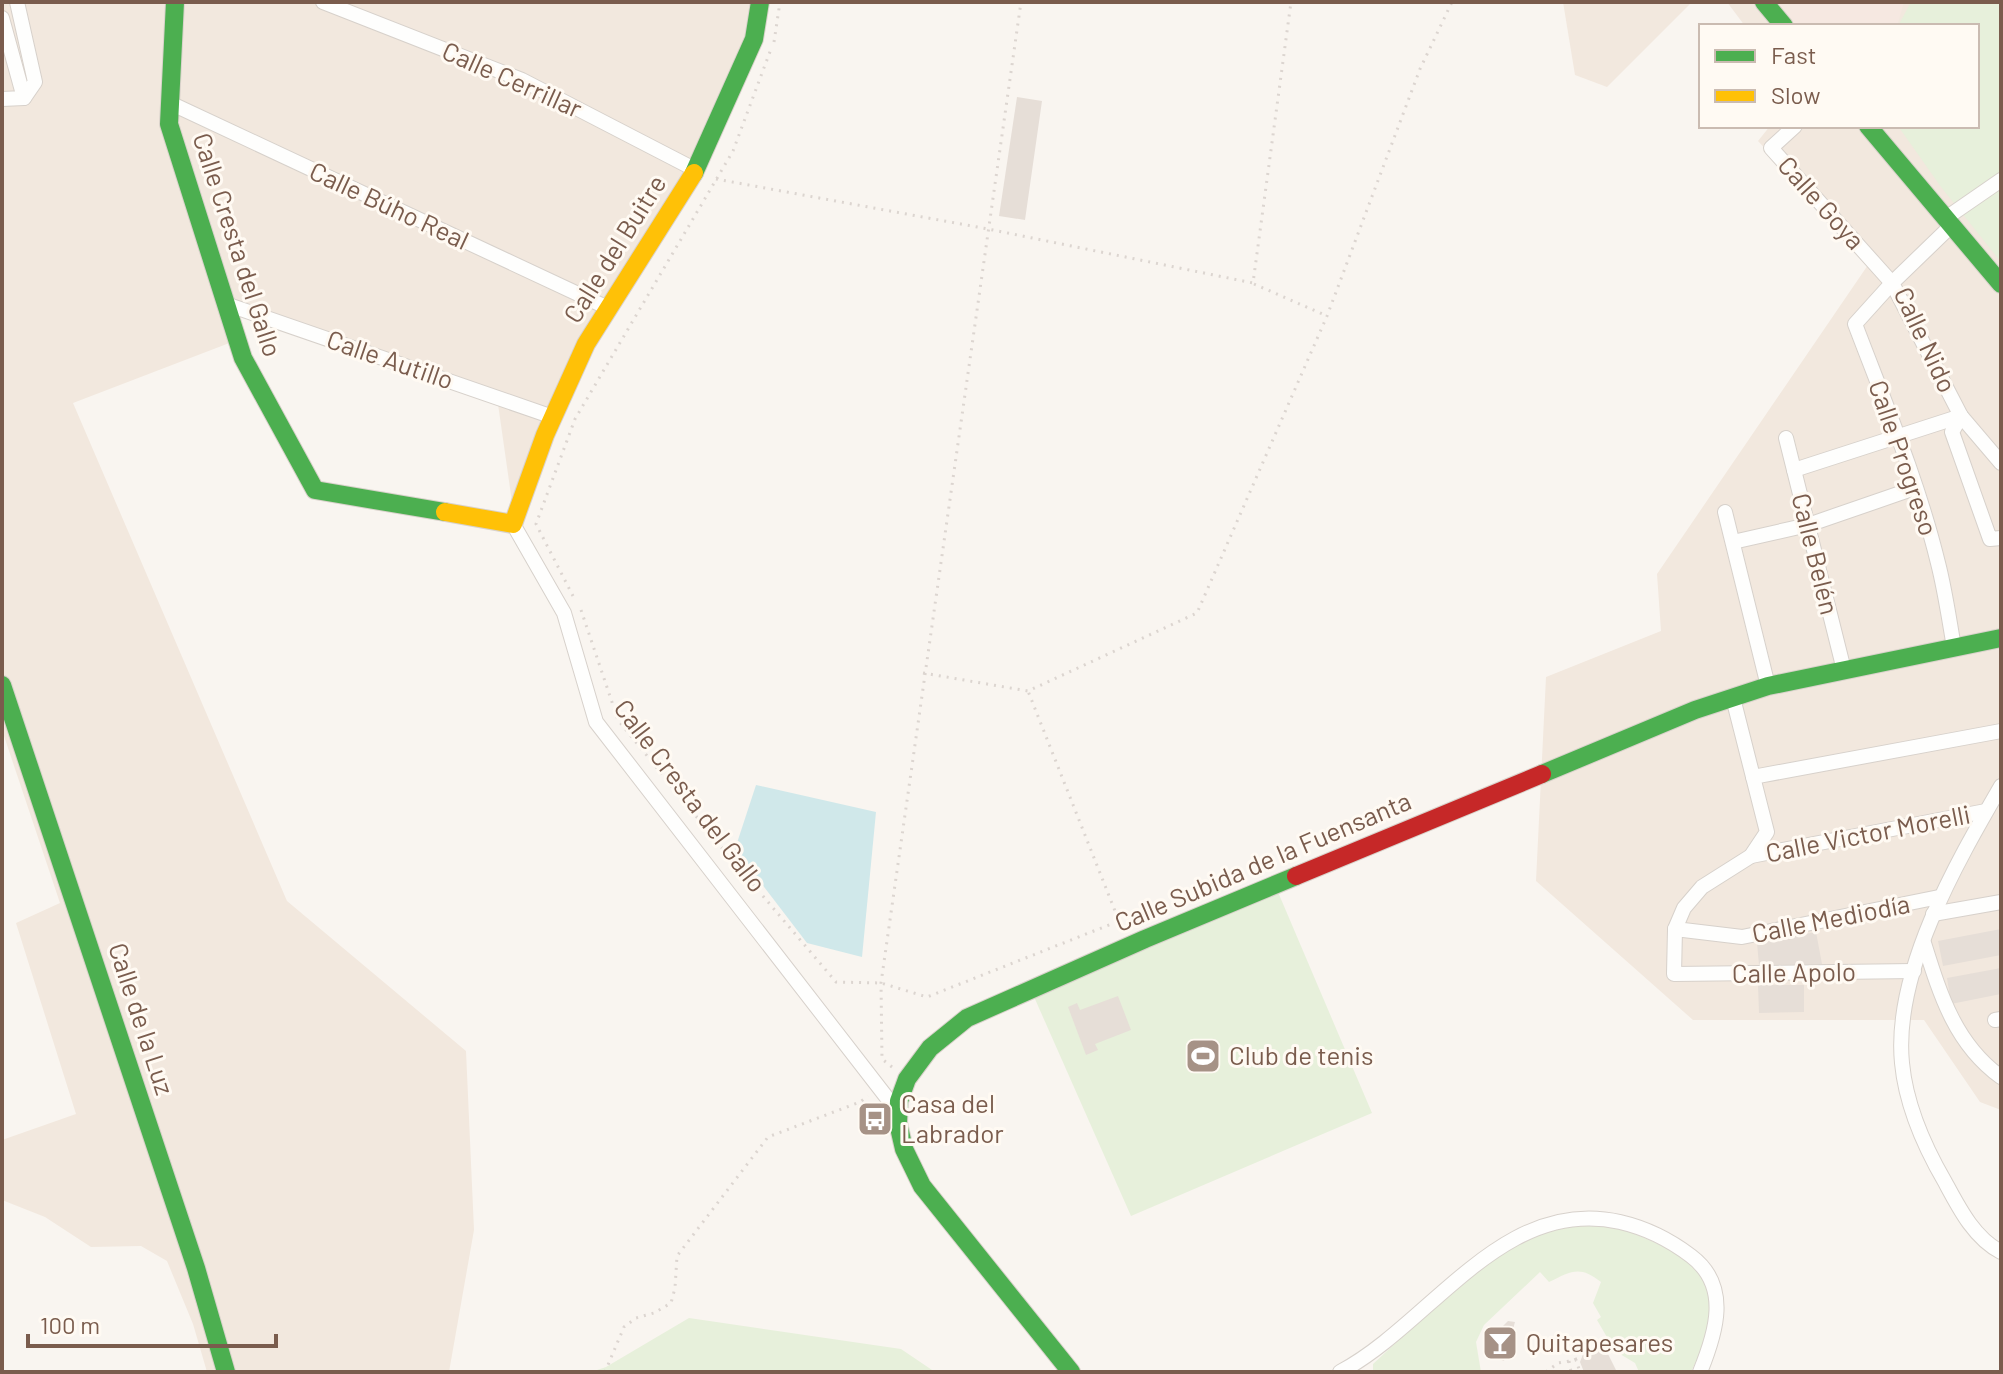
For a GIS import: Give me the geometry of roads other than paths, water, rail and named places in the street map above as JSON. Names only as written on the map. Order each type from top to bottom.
[{"type":"street","points":[[17,2],[35,82],[24,98]]},
{"type":"street","name":"Calle Cresta del Gallo","points":[[175,2],[169,124],[243,358],[315,490],[513,524],[564,613],[596,722],[898,1112]]},
{"type":"street","name":"Calle Cerrillar","points":[[323,2],[522,80],[696,170]]},
{"type":"street","name":"Calle del Buitre","points":[[513,524],[553,417],[586,344],[696,170],[754,39],[760,2]]},
{"type":"street","points":[[1764,2],[1782,24]]},
{"type":"street","points":[[2,18],[24,98]]},
{"type":"street","points":[[2,99],[24,98]]},
{"type":"street","name":"Calle Búho Real","points":[[170,103],[608,308]]},
{"type":"street","name":"Calle Goya","points":[[1793,128],[1771,148],[1892,283]]},
{"type":"street","points":[[1870,128],[2001,284]]},
{"type":"street","name":"Calle Nido","points":[[2001,180],[1949,221],[1892,283],[1961,416],[2001,463]]},
{"type":"street","name":"Calle Progreso","points":[[1892,283],[1855,324],[1899,437],[1915,488],[1938,564],[1954,647]]},
{"type":"street","name":"Calle Autillo","points":[[226,304],[553,417]]},
{"type":"street","points":[[1794,470],[1961,416]]},
{"type":"street","points":[[1961,416],[1952,432],[1990,539],[2001,538]]},
{"type":"street","name":"Calle Belén","points":[[1786,438],[1844,670]]},
{"type":"street","points":[[1733,542],[1808,525],[1915,488]]},
{"type":"street","points":[[1725,512],[1768,686]]},
{"type":"street","name":"Calle Subida de la Fuensanta","points":[[1071,1372],[922,1186],[904,1149],[898,1112],[902,1090],[907,1079],[942,1036],[981,1011],[1145,939],[1695,710],[1768,686],[2001,638]]},
{"type":"street","name":"Calle de la Luz","points":[[2,685],[196,1268],[226,1372]]},
{"type":"street","points":[[1675,929],[1684,908],[1702,887],[1751,856],[1767,832],[1733,698]]},
{"type":"street","points":[[1753,777],[2001,731]]},
{"type":"street","points":[[2001,786],[1939,897],[1914,971],[1902,1043],[1902,1063],[1914,1117],[1936,1168],[1983,1240],[2001,1252]]},
{"type":"street","name":"Calle Victor Morelli","points":[[1751,856],[1986,811]]},
{"type":"street","name":"Calle Mediodía","points":[[1675,929],[1742,937],[1939,897]]},
{"type":"street","points":[[1933,914],[2001,902]]},
{"type":"street","name":"Calle Apolo","points":[[1675,929],[1674,974],[1914,971]]},
{"type":"street","points":[[1924,942],[1940,996],[1955,1028],[1978,1057],[2001,1077]]},
{"type":"street","points":[[1340,1372],[1373,1354],[1461,1277],[1515,1238],[1549,1223],[1590,1217],[1625,1223],[1663,1238],[1697,1260],[1707,1271],[1712,1281],[1717,1314],[1713,1338],[1700,1372]]},
{"type":"water","points":[[756,785],[876,812],[862,957],[807,943],[735,849]]},
{"type":"place","name":"Club de tenis","points":[[1203,1056]]},
{"type":"place","name":"Casa del Labrador","points":[[875,1119]]},
{"type":"place","name":"Quitapesares","points":[[1500,1343]]}]
